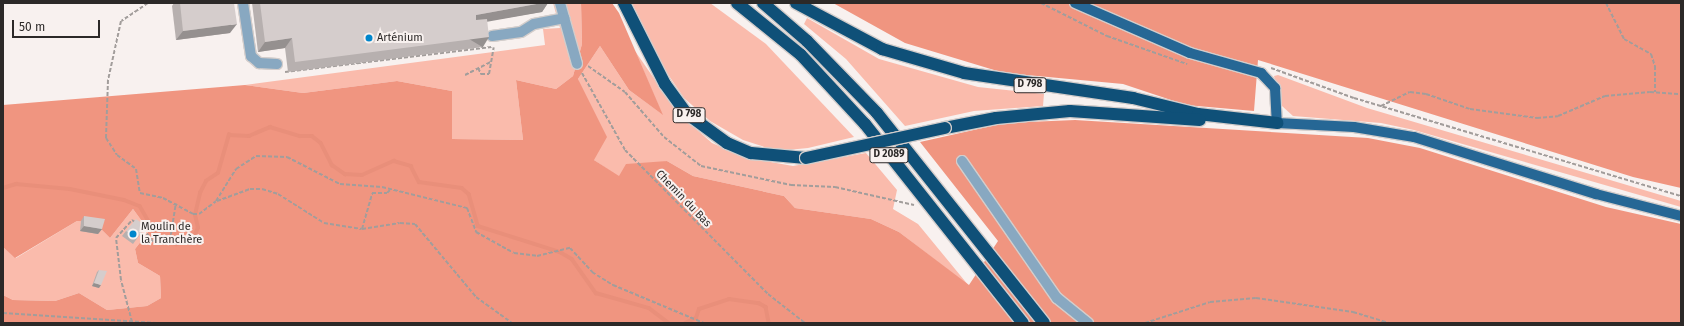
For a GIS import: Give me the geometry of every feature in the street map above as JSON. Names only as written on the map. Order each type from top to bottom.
[{"type":"highway","name":"D 798","points":[[624,3],[665,84],[686,113],[727,143],[751,152],[806,158],[996,118],[1070,111],[1277,123]]},
{"type":"highway","name":"D 2089","points":[[737,3],[801,55],[865,124],[1023,323]]},
{"type":"highway","name":"D 2089","points":[[763,3],[808,40],[877,113],[1044,323]]},
{"type":"highway","name":"D 798","points":[[796,3],[882,49],[964,73],[1133,98],[1198,114],[1277,123]]},
{"type":"main road","points":[[1075,3],[1190,53],[1261,73],[1270,80],[1277,100],[1277,123],[1354,127],[1414,137],[1596,194],[1681,216]]},
{"type":"street","points":[[243,3],[251,56],[259,63],[277,64]]},
{"type":"street","points":[[560,3],[577,64]]},
{"type":"street","points":[[492,36],[521,32],[534,24],[564,18]]},
{"type":"street","points":[[962,161],[1057,298],[1088,323]]},
{"type":"path","points":[[148,3],[121,21],[108,80],[108,116],[106,138],[117,155],[136,169],[140,193],[176,203],[195,215],[216,201],[250,189],[262,189],[278,194],[324,223],[362,229],[400,223],[415,224],[476,297],[512,323]]},
{"type":"path","points":[[1041,3],[1107,36],[1168,58],[1187,64],[1190,53]]},
{"type":"path","points":[[1606,3],[1624,39],[1651,54],[1655,66],[1655,92]]},
{"type":"path","points":[[478,68],[481,74],[489,74],[494,47],[492,36]]},
{"type":"path","points":[[277,64],[287,74],[494,47]]},
{"type":"path","points":[[465,75],[491,61]]},
{"type":"path","name":"Chemin du Bas","points":[[577,64],[625,150],[768,294],[805,323]]},
{"type":"path","points":[[1265,66],[1382,106],[1646,189],[1681,196]]},
{"type":"path","points":[[1382,106],[1410,92],[1426,94],[1470,108],[1537,118],[1558,116],[1605,96],[1655,92],[1681,94]]},
{"type":"path","points":[[216,201],[236,169],[256,156],[274,154],[340,184],[391,189],[467,208],[476,232],[514,253],[537,256],[570,248],[592,272],[614,285],[704,323]]},
{"type":"path","points":[[362,229],[372,193],[387,193],[391,189]]},
{"type":"path","points":[[132,322],[121,280],[116,238],[132,220],[155,244],[171,234],[176,203]]},
{"type":"path","points":[[1145,323],[1210,302],[1256,298],[1353,312],[1390,323]]},
{"type":"path","points":[[3,313],[157,323]]},
{"type":"shaded area","points":[[553,3],[581,3],[582,44],[573,76],[556,89],[516,80],[523,140],[452,139],[452,91],[397,81],[303,93],[245,85],[545,45],[543,29],[560,28]]},
{"type":"shaded area","points":[[581,3],[612,3],[619,13],[663,115],[629,90],[600,46],[578,79],[607,137],[594,160],[619,176],[626,164],[667,161],[693,176],[784,196],[795,208],[871,219],[899,232],[969,285],[998,241],[920,142],[1005,123],[1075,120],[1368,138],[1420,148],[1606,207],[1681,224],[1681,323],[3,323],[3,295],[13,300],[55,301],[79,293],[107,310],[147,306],[161,298],[160,276],[138,263],[135,249],[149,231],[133,209],[110,238],[95,223],[77,221],[15,258],[3,247],[3,105],[245,85],[303,93],[397,81],[452,91],[452,139],[523,140],[516,80],[556,89],[573,76],[582,44]]},
{"type":"shaded area","points":[[632,3],[710,3],[766,44],[854,137],[808,148],[777,151],[743,140],[710,121],[684,98],[663,67]]},
{"type":"shaded area","points":[[833,3],[1681,3],[1681,188],[1633,177],[1258,60],[1254,111],[1186,105],[1123,84],[1004,73],[905,43]]},
{"type":"shaded area","points":[[807,18],[879,59],[978,87],[1044,94],[1043,106],[974,111],[905,126],[846,59],[804,24]]},
{"type":"shaded area","points":[[600,46],[629,90],[662,114],[635,51],[678,113],[712,143],[747,158],[793,166],[866,153],[897,190],[893,209],[918,224],[969,286],[899,232],[871,219],[795,208],[784,196],[693,176],[667,161],[619,177],[594,160],[578,79]]},
{"type":"shaded area","points":[[1278,75],[1367,108],[1681,201],[1681,207],[1414,130],[1381,123],[1293,116],[1282,106],[1274,76]]},
{"type":"shaded area","name":"Moulin de la Tranchère","points":[[133,209],[149,231],[135,249],[138,263],[160,276],[161,298],[147,306],[107,310],[79,293],[55,301],[13,300],[3,295],[3,247],[16,258],[77,221],[95,223],[110,238]]},
{"type":"building","points":[[180,3],[234,3],[237,24],[183,31]]},
{"type":"building","name":"Arténium","points":[[260,3],[542,3],[476,15],[476,20],[487,19],[489,37],[295,62],[292,38],[265,42]]},
{"type":"building","points":[[84,216],[105,219],[102,229],[84,226]]},
{"type":"building","points":[[136,219],[146,226],[137,238],[126,231]]},
{"type":"building","points":[[99,270],[107,271],[101,285],[94,283]]},
{"type":"waterway","points":[[3,188],[16,184],[70,189],[124,200],[140,206],[157,236],[176,244],[193,239],[198,228],[195,215],[200,193],[206,181],[218,173],[229,135],[249,136],[270,127],[300,136],[312,136],[321,143],[332,165],[345,174],[362,175],[394,161],[411,166],[419,182],[462,188],[469,194],[478,226],[560,252],[572,259],[596,293],[649,308],[669,323]]},
{"type":"waterway","points":[[685,323],[696,318],[699,309],[729,299],[759,303],[766,307],[769,323]]},
{"type":"place","name":"Arténium","points":[[369,38]]},
{"type":"place","name":"Moulin de la Tranchère","points":[[133,234]]}]
